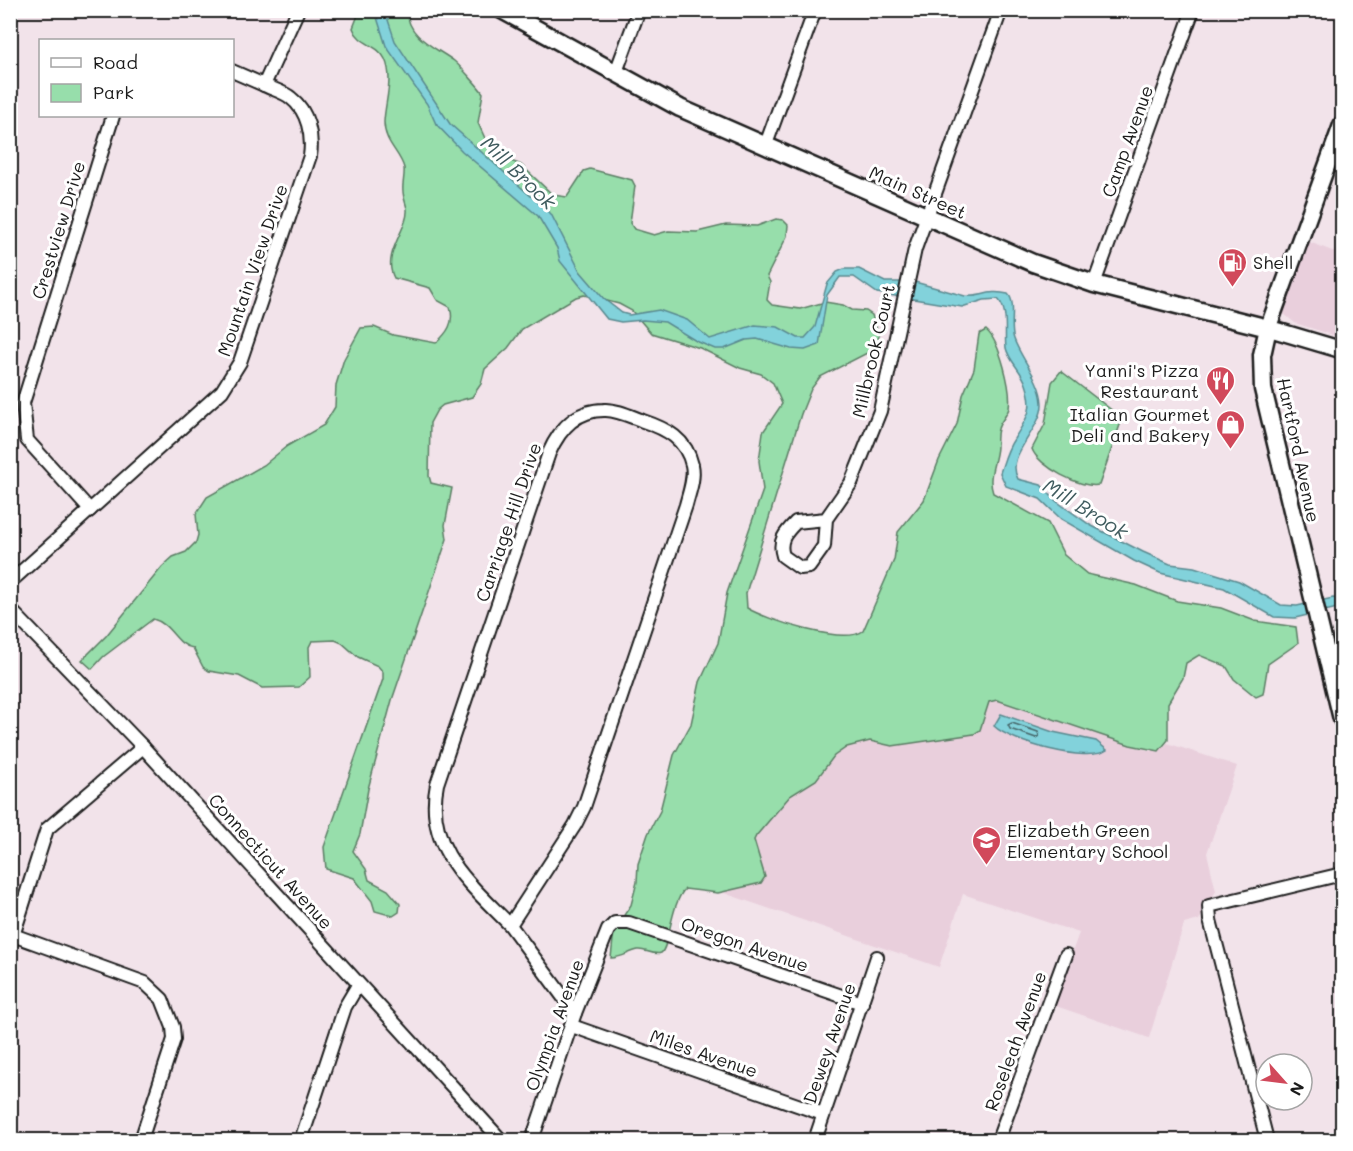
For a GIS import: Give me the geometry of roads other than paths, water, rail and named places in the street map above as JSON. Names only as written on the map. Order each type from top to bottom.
[{"type":"main road","name":"Main Street","points":[[502,10],[680,108],[1033,263],[1094,284],[1268,328]]},
{"type":"main road","name":"Hartford Avenue","points":[[1268,328],[1262,355],[1263,389],[1311,595],[1340,696],[1342,719]]},
{"type":"street","points":[[234,72],[264,85],[298,10]]},
{"type":"street","points":[[615,72],[639,10]]},
{"type":"street","points":[[765,147],[815,10]]},
{"type":"street","name":"Millbrook Court","points":[[826,519],[796,522],[784,535],[780,547],[783,556],[801,568],[809,567],[824,546],[826,519],[850,483],[880,411],[909,277],[926,217],[1001,10]]},
{"type":"street","name":"Camp Avenue","points":[[1094,284],[1193,10]]},
{"type":"street","name":"Mountain View Drive","points":[[10,582],[222,391],[240,362],[310,156],[312,141],[304,113],[291,98],[264,85]]},
{"type":"street","name":"Crestview Drive","points":[[90,510],[27,440],[23,403],[113,117]]},
{"type":"street","points":[[1268,328],[1342,124]]},
{"type":"street","name":"Main Street","points":[[1268,328],[1342,350]]},
{"type":"street","name":"Carriage Hill Drive","points":[[510,925],[575,825],[584,807],[686,505],[692,480],[693,466],[687,450],[677,437],[665,428],[604,409],[569,422],[557,435],[549,453],[437,784],[434,801],[437,832],[444,849],[480,894],[510,925],[573,1020]]},
{"type":"street","name":"Connecticut Avenue","points":[[10,609],[143,747],[501,1140]]},
{"type":"street","points":[[141,1140],[174,1039],[173,1027],[162,999],[155,990],[131,977],[12,938],[47,828],[143,747]]},
{"type":"street","points":[[1267,1140],[1210,920],[1209,906],[1342,873]]},
{"type":"street","name":"Oregon Avenue","points":[[615,923],[629,923],[862,1003]]},
{"type":"street","name":"Olympia Avenue","points":[[532,1140],[573,1020],[608,930],[615,923]]},
{"type":"street","name":"Roseleah Avenue","points":[[998,1140],[1066,955]]},
{"type":"street","name":"Dewey Avenue","points":[[815,1140],[877,957]]},
{"type":"street","points":[[313,1140],[302,1136],[345,1007],[358,985]]},
{"type":"street","name":"Miles Avenue","points":[[573,1020],[823,1114]]},
{"type":"water","points":[[375,11],[388,11],[388,20],[395,41],[450,124],[551,214],[580,271],[604,299],[622,313],[629,315],[659,310],[687,320],[710,339],[755,325],[778,327],[798,338],[805,338],[815,327],[827,284],[837,272],[844,269],[859,269],[885,282],[915,282],[965,296],[995,292],[1008,294],[1013,309],[1014,339],[1035,378],[1042,403],[1037,422],[1016,461],[1015,470],[1018,479],[1041,485],[1056,501],[1090,525],[1170,564],[1194,567],[1239,581],[1281,605],[1297,606],[1333,598],[1342,599],[1342,607],[1295,618],[1274,617],[1224,588],[1160,573],[1134,561],[1061,519],[1040,499],[1006,486],[1000,473],[1009,447],[1026,419],[1030,401],[1024,379],[1006,348],[1004,309],[998,299],[984,300],[962,307],[877,293],[854,277],[840,277],[827,295],[819,345],[805,350],[791,349],[757,339],[746,340],[724,349],[715,349],[696,341],[665,322],[643,320],[621,322],[607,319],[560,261],[557,248],[538,216],[462,151],[436,124],[427,104],[386,46]]},
{"type":"water","points":[[1001,714],[1053,732],[1096,741],[1107,750],[1097,754],[1067,753],[1032,744],[994,726]]},
{"type":"place","name":"Shell","points":[[1232,288]]},
{"type":"place","name":"Yanni's Pizza Restaurant","points":[[1220,406]]},
{"type":"place","name":"Italian Gourmet Deli and Bakery","points":[[1231,450]]},
{"type":"place","name":"Elizabeth Green Elementary School","points":[[986,866]]},
{"type":"water label","name":"Mill Brook","points":[[519,172]]},
{"type":"water label","name":"Mill Brook","points":[[1086,508]]}]
